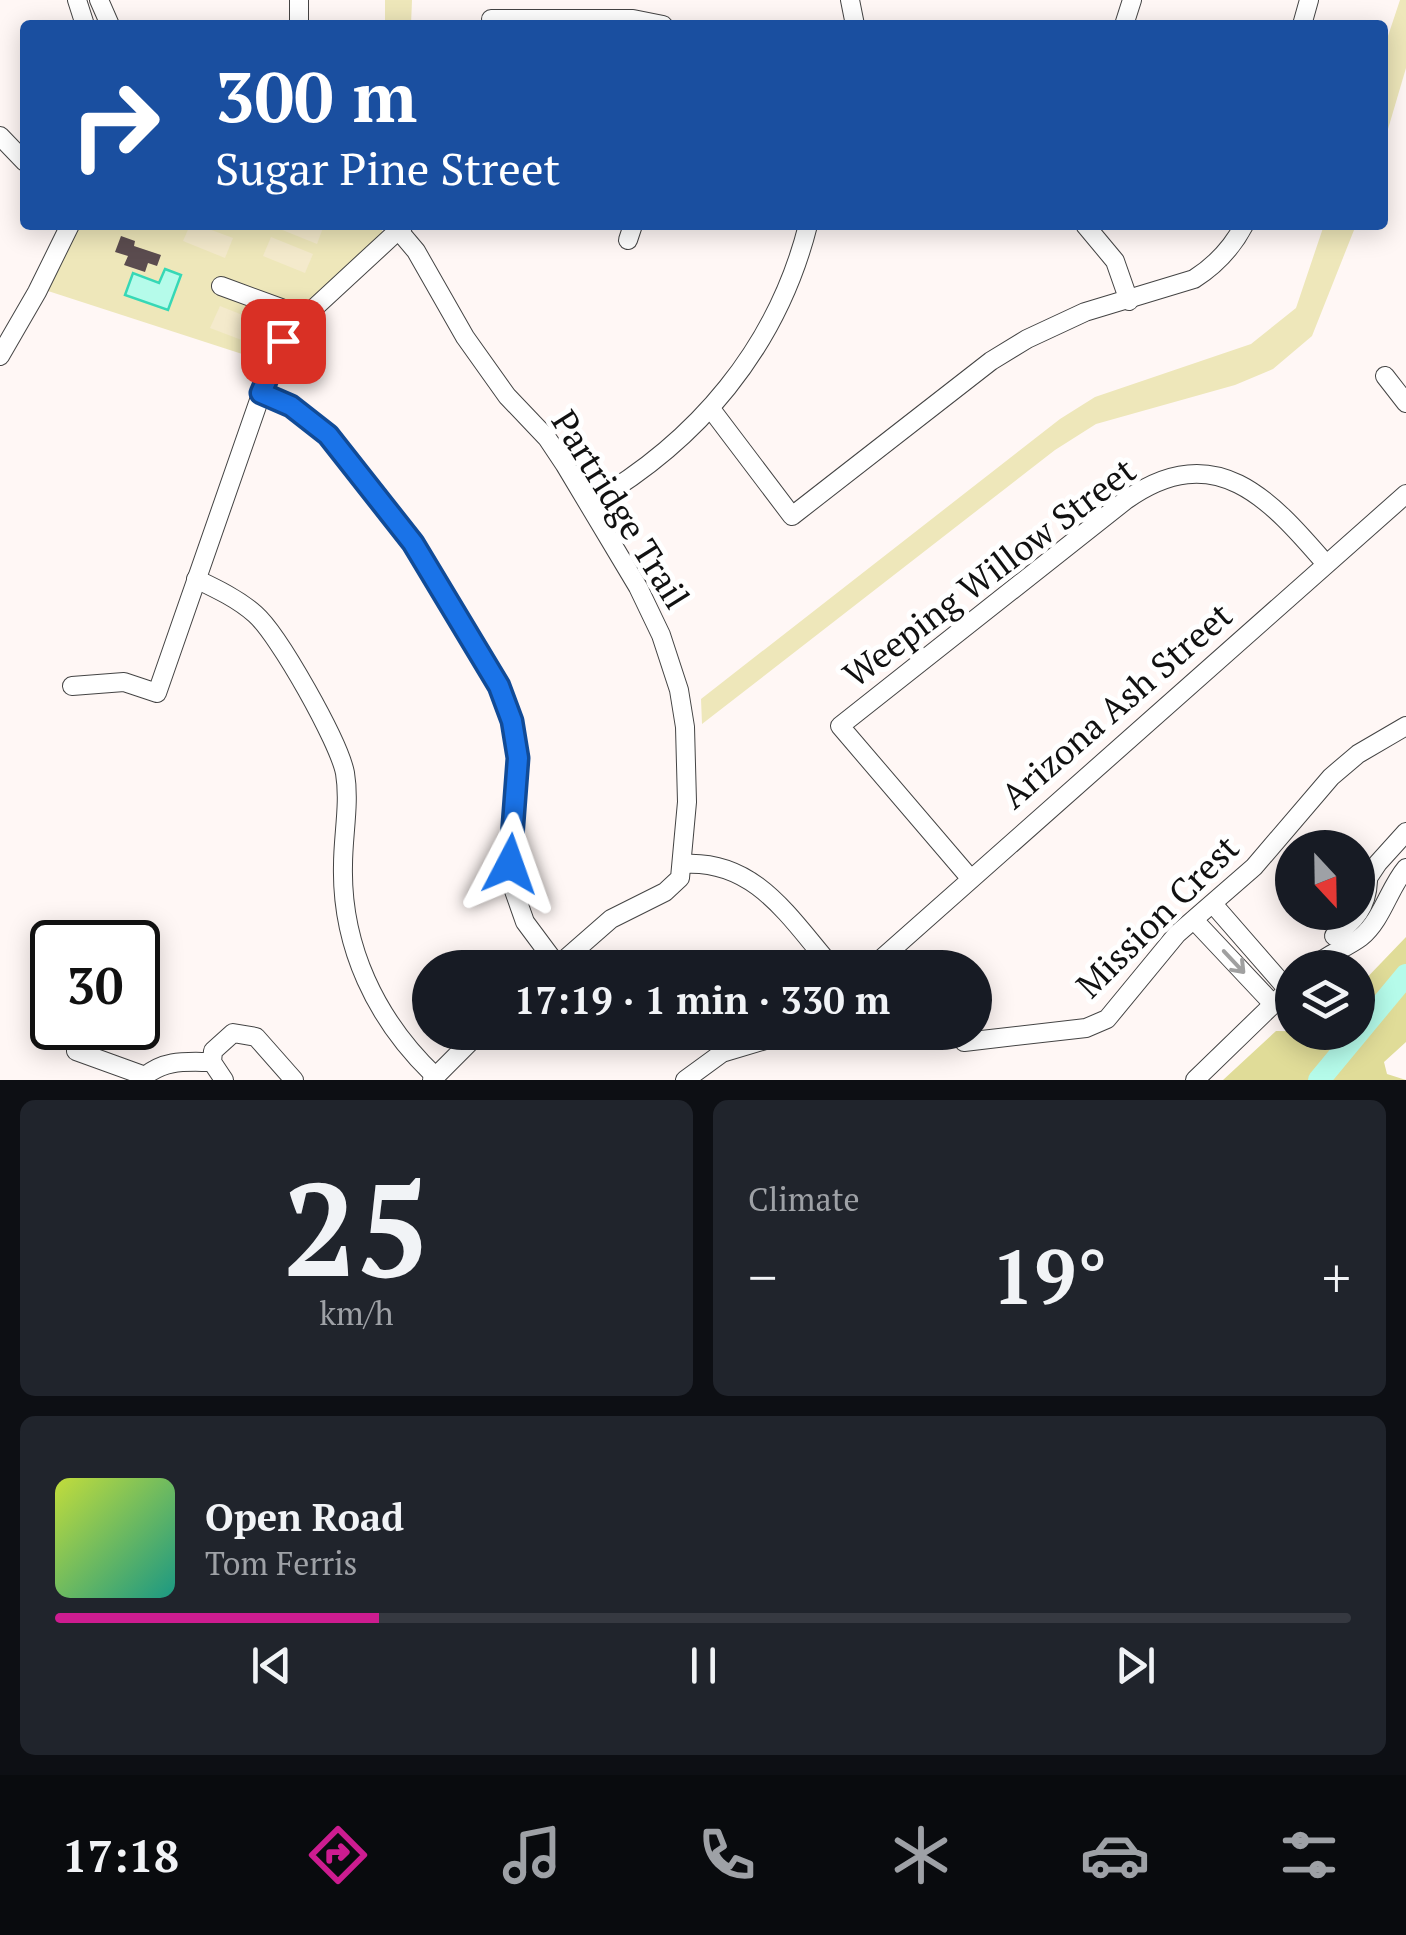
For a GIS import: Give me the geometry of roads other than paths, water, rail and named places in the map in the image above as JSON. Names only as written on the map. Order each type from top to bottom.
[{"type":"street","points":[[490,15],[634,20]]},
{"type":"street","points":[[0,136],[20,157]]},
{"type":"street","points":[[0,356],[68,230]]},
{"type":"street","points":[[72,686],[124,682],[156,693],[261,393],[283,341],[396,230]]},
{"type":"street","name":"Partridge Trail","points":[[401,230],[465,338],[508,396],[547,438],[638,586],[661,635],[678,690],[688,764],[683,864]]},
{"type":"street","points":[[589,504],[672,448],[710,409],[752,356],[774,316],[806,230]]},
{"type":"street","points":[[1088,230],[1115,260],[1130,301]]},
{"type":"street","points":[[710,409],[792,516],[991,360],[1085,312],[1183,284],[1204,273],[1230,248],[1241,230]]},
{"type":"street","points":[[221,286],[280,308],[298,323]]},
{"type":"street","points":[[1385,376],[1406,403]]},
{"type":"street","points":[[261,393],[301,412],[328,435],[413,543],[499,686],[512,721],[518,758],[510,864],[513,888],[526,922],[545,950]]},
{"type":"street","name":"Weeping Willow Street","points":[[970,878],[840,726],[1126,500],[1157,482],[1193,476],[1217,477],[1240,484],[1280,511],[1326,564]]},
{"type":"street","name":"Arizona Ash Street","points":[[891,950],[1406,494]]},
{"type":"street","points":[[196,579],[243,604],[268,627],[339,748],[346,796],[344,896],[366,982],[396,1033],[433,1078],[462,1050]]},
{"type":"street","name":"Mission Crest","points":[[992,1039],[1086,1028],[1108,1020],[1148,966],[1254,867],[1331,778],[1358,754],[1406,726]]},
{"type":"street","points":[[1375,867],[1406,832]]},
{"type":"street","points":[[575,950],[611,919],[675,885],[683,864],[722,866],[746,877],[773,898],[818,950]]},
{"type":"street","points":[[1339,950],[1361,937],[1374,922],[1406,868]]},
{"type":"street","points":[[1375,890],[1389,893]]},
{"type":"street","points":[[1213,904],[1275,972]]},
{"type":"street","points":[[1194,920],[1273,1004],[1194,1080]]},
{"type":"street","points":[[1325,950],[1336,930]]},
{"type":"street","points":[[1334,936],[1342,930]]},
{"type":"street","points":[[224,1080],[212,1062],[214,1051],[233,1033],[256,1037],[294,1080]]},
{"type":"street","points":[[685,1080],[732,1050]]},
{"type":"street","points":[[76,1051],[144,1076],[158,1065],[176,1061],[212,1062]]},
{"type":"waterway","points":[[1319,1080],[1406,975]]}]
